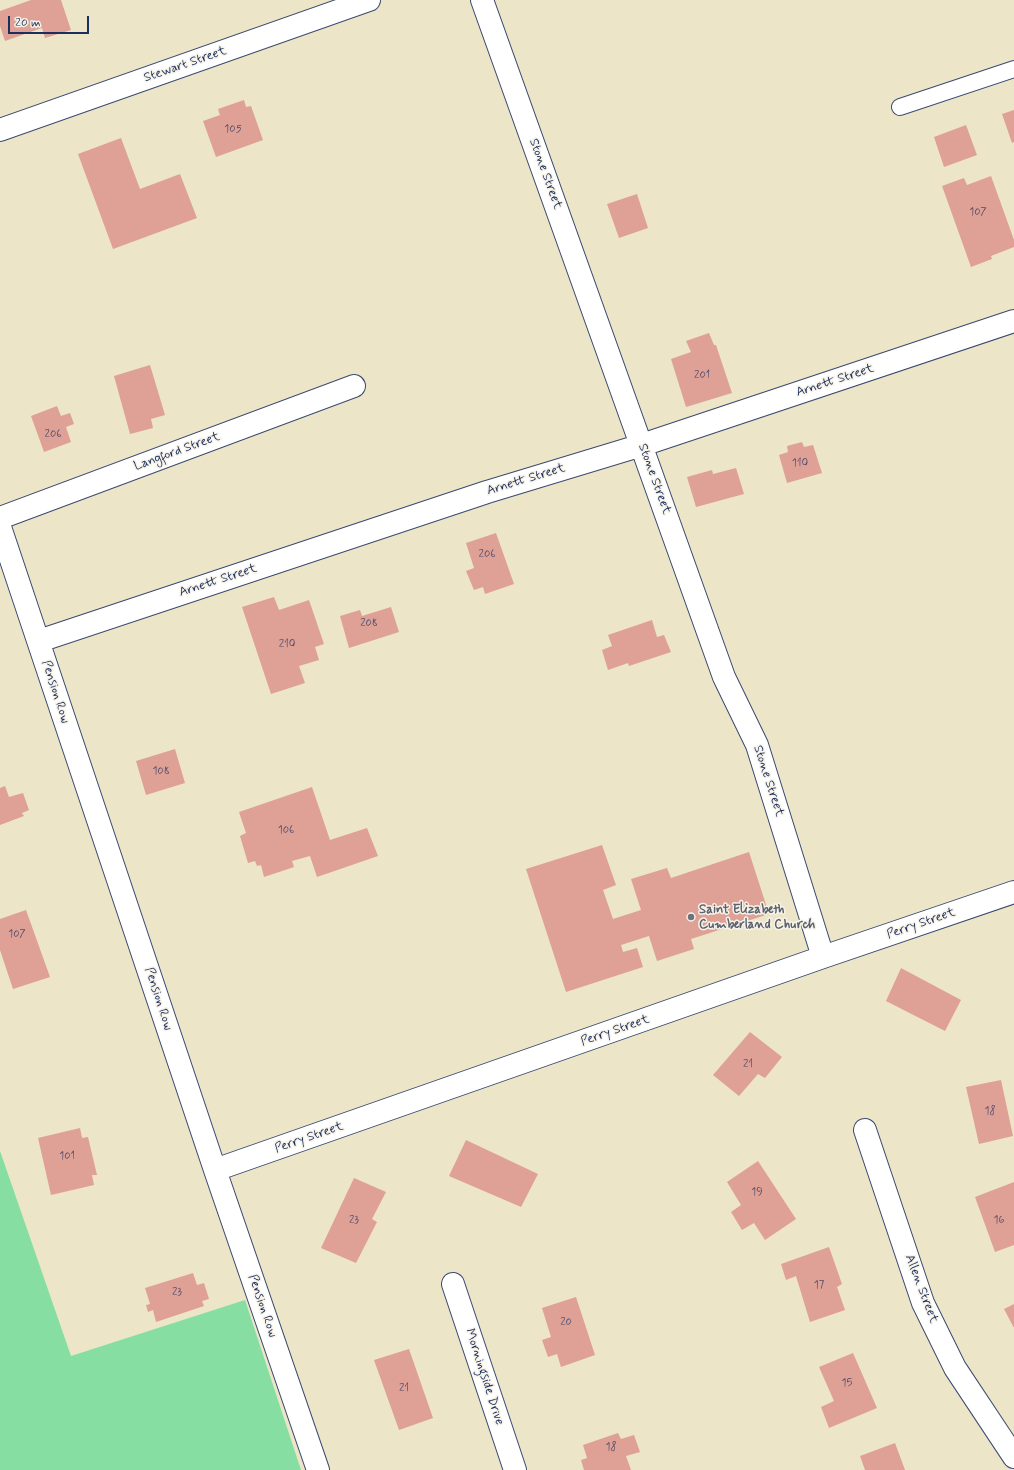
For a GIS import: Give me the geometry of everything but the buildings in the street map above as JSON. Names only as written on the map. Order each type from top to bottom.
[{"type":"street","name":"Stewart Street","points":[[0,130],[369,0]]},
{"type":"street","name":"Stone Street","points":[[482,0],[724,677],[757,745],[823,958]]},
{"type":"street","name":"Arnett Street","points":[[39,641],[488,492],[642,445],[1014,321]]},
{"type":"street","name":"Langford Street","points":[[0,518],[354,386]]},
{"type":"street","name":"Pension Row","points":[[0,527],[318,1470]]},
{"type":"street","name":"Perry Street","points":[[216,1170],[1014,892]]},
{"type":"street","name":"Allen Street","points":[[865,1130],[923,1303],[956,1368],[1014,1457]]},
{"type":"street","name":"Morningside Drive","points":[[453,1284],[515,1470]]},
{"type":"lane","points":[[900,106],[1014,68]]},
{"type":"green space","points":[[0,1151],[71,1356],[245,1300],[301,1470],[0,1470]]},
{"type":"place","name":"Saint Elizabeth Cumberland Church","points":[[691,917]]}]
